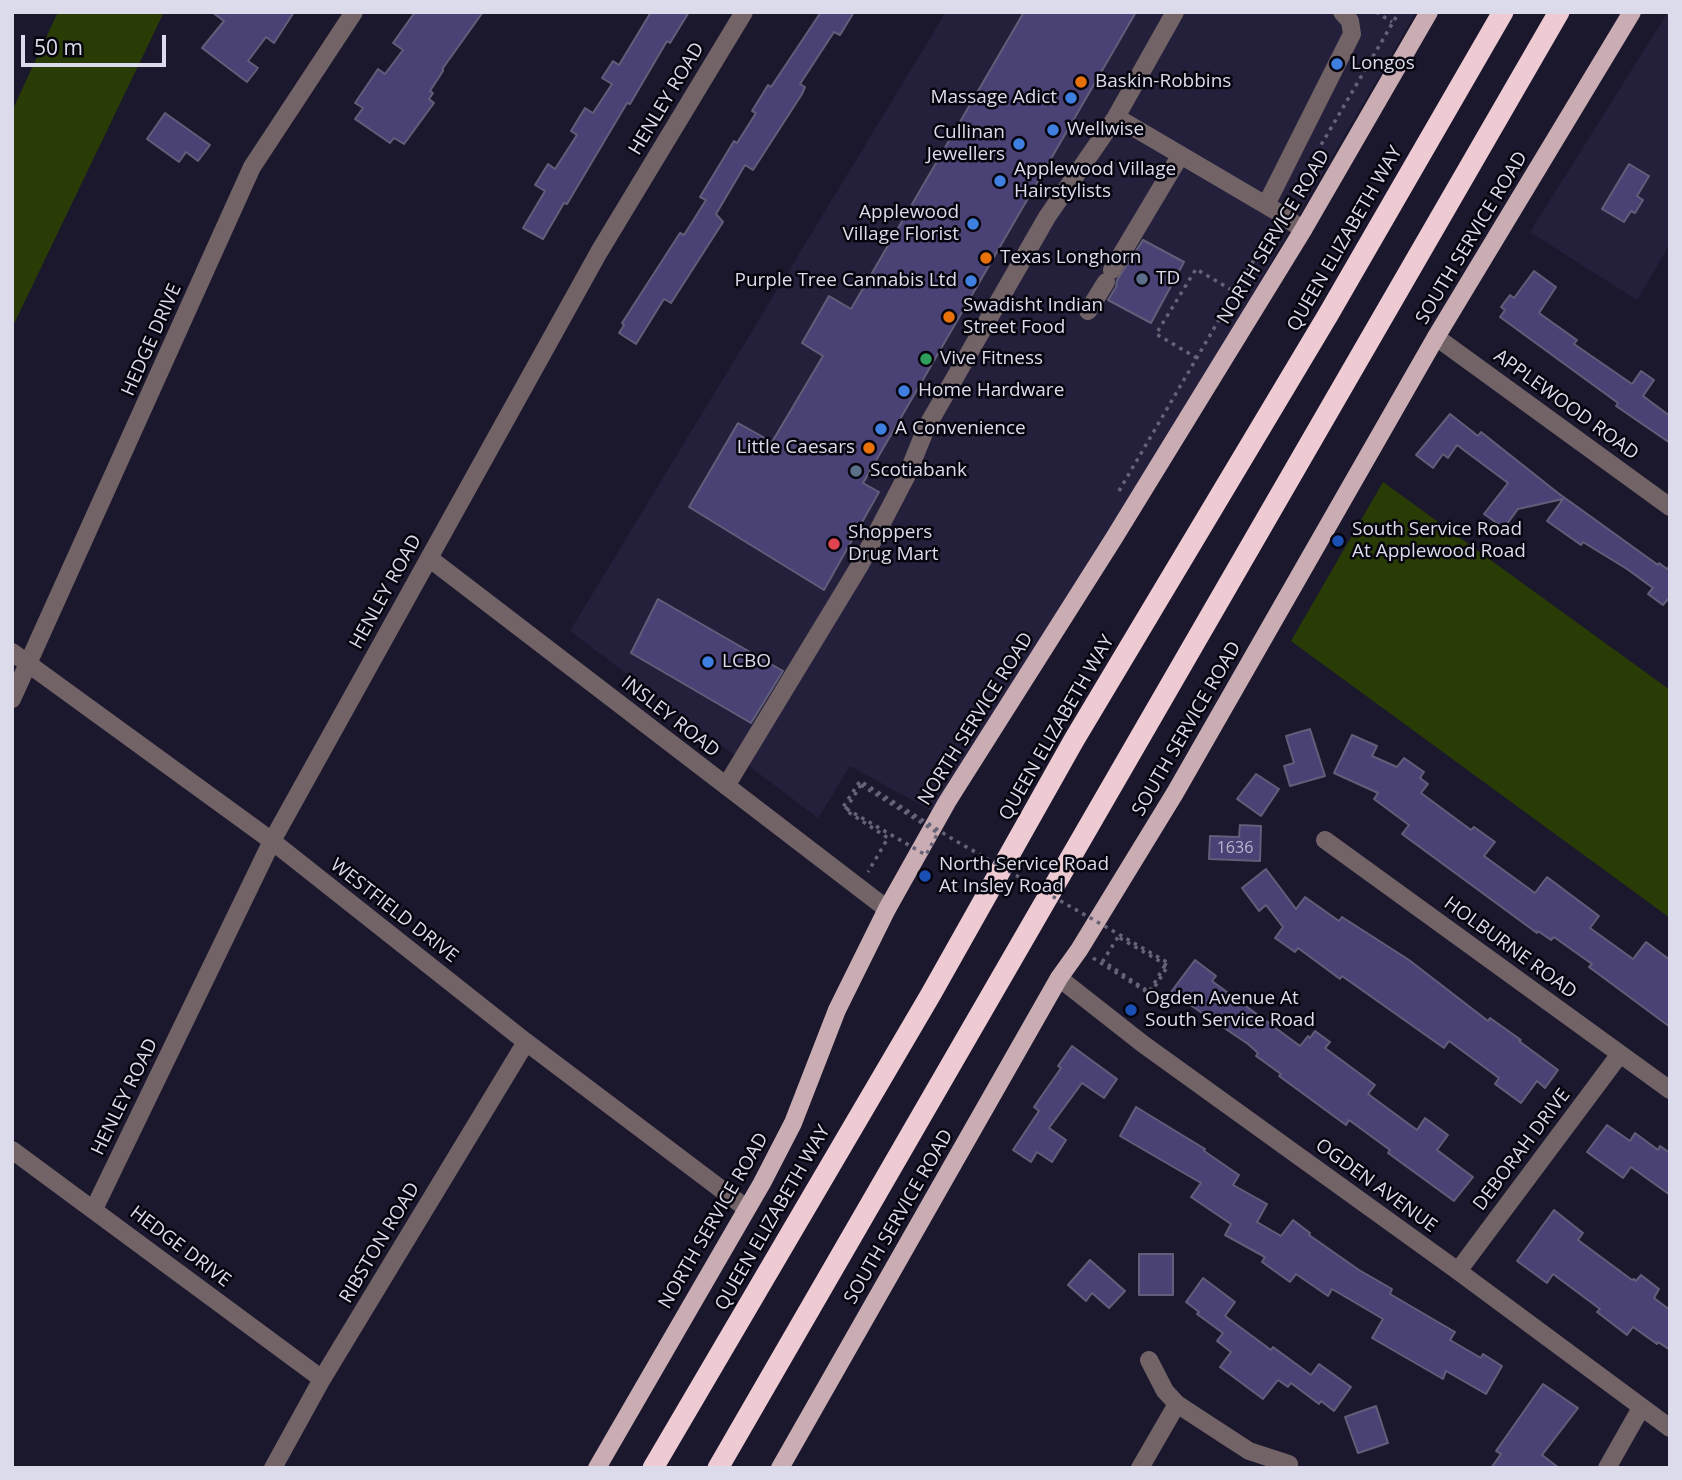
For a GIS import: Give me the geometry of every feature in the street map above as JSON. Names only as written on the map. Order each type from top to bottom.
[{"type":"highway","name":"QUEEN ELIZABETH WAY","points":[[653,1468],[930,994],[1074,740],[1328,315],[1503,12]]},
{"type":"highway","points":[[718,1468],[1559,12]]},
{"type":"main road","name":"NORTH SERVICE ROAD","points":[[597,1468],[762,1183],[793,1124],[837,1010],[887,909],[947,802],[1114,538],[1303,230],[1429,12]]},
{"type":"main road","name":"SOUTH SERVICE ROAD","points":[[780,1468],[1059,978],[1175,793],[1437,337],[1632,12]]},
{"type":"street","name":"HEDGE DRIVE","points":[[12,699],[253,167],[354,12]]},
{"type":"street","name":"HENLEY ROAD","points":[[94,1209],[272,841],[599,252],[744,12]]},
{"type":"street","points":[[726,786],[860,565],[908,473],[926,428],[1047,217],[1116,117],[1175,12]]},
{"type":"street","points":[[1266,205],[1352,34],[1350,21],[1342,12]]},
{"type":"street","points":[[1116,117],[1266,205],[1303,230]]},
{"type":"street","points":[[1088,311],[1180,156]]},
{"type":"street","name":"APPLEWOOD ROAD","points":[[1437,337],[1670,507]]},
{"type":"street","name":"INSLEY ROAD","points":[[429,558],[887,909]]},
{"type":"street","name":"WESTFIELD DRIVE","points":[[12,652],[272,841],[526,1042],[746,1208]]},
{"type":"street","name":"HOLBURNE ROAD","points":[[1325,840],[1670,1090]]},
{"type":"street","name":"OGDEN AVENUE","points":[[1059,978],[1143,1044],[1670,1428]]},
{"type":"street","name":"RIBSTON ROAD","points":[[273,1468],[322,1380],[526,1042]]},
{"type":"street","name":"DEBORAH DRIVE","points":[[1458,1271],[1620,1054]]},
{"type":"street","name":"HEDGE DRIVE","points":[[12,1150],[322,1380]]},
{"type":"street","points":[[1149,1360],[1165,1391],[1177,1404],[1249,1451],[1289,1464]]},
{"type":"street","points":[[1140,1468],[1177,1404]]},
{"type":"street","points":[[1607,1468],[1641,1408]]},
{"type":"path","points":[[1376,12],[1392,23]]},
{"type":"path","points":[[1197,358],[1156,334],[1196,269],[1235,292]]},
{"type":"path","points":[[878,879],[868,872],[888,838],[845,810],[860,785],[938,833],[926,855],[914,848],[843,807],[860,781],[951,838],[1167,962],[1149,992],[1103,961],[1118,937],[1168,965],[1150,994],[1079,950]]},
{"type":"shaded area","points":[[946,12],[1416,12],[948,820],[850,766],[818,818],[570,631]]},
{"type":"shaded area","points":[[1668,12],[1670,244],[1637,300],[1530,232]]},
{"type":"green space","points":[[58,12],[164,12],[12,328],[12,111]]},
{"type":"green space","points":[[1383,482],[1670,690],[1670,918],[1291,641]]},
{"type":"building","points":[[212,12],[294,12],[274,43],[266,37],[248,61],[258,68],[247,82],[202,48],[224,21]]},
{"type":"building","points":[[415,12],[483,12],[430,91],[433,93],[429,99],[434,103],[404,144],[394,138],[390,143],[355,119],[363,108],[355,103],[378,69],[385,74],[403,50],[393,43]]},
{"type":"building","points":[[651,12],[689,12],[670,43],[667,41],[630,104],[627,103],[543,239],[523,228],[545,191],[535,185],[548,164],[555,169],[577,135],[571,131],[585,108],[593,113],[612,84],[602,78],[613,61],[619,65]]},
{"type":"building","points":[[821,12],[854,12],[840,35],[834,32],[800,84],[805,87],[802,94],[753,170],[745,165],[716,214],[723,222],[671,303],[664,299],[636,344],[619,333],[624,325],[622,323],[680,233],[684,235],[706,200],[700,197],[734,141],[737,143],[756,113],[752,111],[768,85],[771,87]]},
{"type":"building","points":[[1024,12],[1136,12],[863,483],[879,492],[824,590],[689,507],[738,423],[772,442],[823,356],[802,343],[829,296],[851,309]]},
{"type":"building","points":[[165,113],[210,145],[198,161],[186,152],[179,162],[147,139]]},
{"type":"building","points":[[1629,164],[1649,176],[1637,196],[1643,200],[1635,213],[1631,211],[1624,222],[1602,209]]},
{"type":"building","points":[[1143,240],[1184,262],[1151,323],[1108,300],[1117,280]]},
{"type":"building","points":[[1534,271],[1556,287],[1539,313],[1577,340],[1574,344],[1632,384],[1641,371],[1654,380],[1643,396],[1670,416],[1670,443],[1616,406],[1618,403],[1500,317],[1505,310],[1501,307],[1510,295],[1514,298]]},
{"type":"building","points":[[1450,414],[1478,436],[1481,432],[1558,493],[1658,565],[1659,563],[1667,569],[1670,566],[1670,601],[1668,599],[1663,605],[1648,594],[1653,588],[1627,569],[1583,542],[1581,545],[1547,521],[1563,499],[1518,509],[1504,528],[1484,514],[1508,483],[1457,445],[1448,458],[1443,454],[1433,468],[1416,455]]},
{"type":"building","name":"LCBO","points":[[658,599],[783,671],[751,723],[631,653]]},
{"type":"building","points":[[1310,729],[1325,776],[1290,786],[1284,766],[1294,763],[1286,736]]},
{"type":"building","points":[[1352,735],[1377,746],[1372,756],[1397,767],[1404,758],[1424,772],[1420,778],[1428,784],[1421,793],[1471,830],[1474,827],[1495,842],[1484,856],[1535,893],[1547,877],[1599,916],[1590,928],[1633,959],[1646,942],[1670,960],[1670,1027],[1589,967],[1592,964],[1554,937],[1551,940],[1538,931],[1537,933],[1402,834],[1409,825],[1374,799],[1378,793],[1334,773]]},
{"type":"building","points":[[1256,774],[1279,789],[1261,816],[1237,799]]},
{"type":"building","points":[[1240,825],[1261,826],[1260,861],[1209,859],[1210,836],[1239,837]]},
{"type":"building","points":[[1266,869],[1296,909],[1305,897],[1339,921],[1342,917],[1409,960],[1488,1021],[1490,1018],[1521,1040],[1519,1041],[1558,1070],[1545,1088],[1537,1081],[1521,1103],[1495,1084],[1499,1078],[1449,1041],[1444,1048],[1342,976],[1340,979],[1298,948],[1295,952],[1275,938],[1283,927],[1266,905],[1259,911],[1242,888]]},
{"type":"building","points":[[1195,960],[1216,976],[1212,981],[1300,1046],[1315,1031],[1330,1042],[1325,1048],[1375,1085],[1368,1094],[1417,1130],[1425,1118],[1448,1135],[1437,1150],[1473,1177],[1454,1201],[1388,1153],[1390,1150],[1349,1120],[1346,1125],[1279,1076],[1281,1074],[1256,1056],[1258,1053],[1248,1044],[1171,992]]},
{"type":"building","points":[[1072,1046],[1117,1079],[1104,1098],[1082,1083],[1049,1128],[1066,1140],[1052,1162],[1037,1152],[1031,1162],[1013,1150],[1039,1111],[1034,1107],[1061,1068],[1058,1066]]},
{"type":"building","points":[[1136,1107],[1205,1149],[1204,1151],[1239,1175],[1233,1185],[1267,1204],[1257,1222],[1281,1236],[1293,1220],[1310,1233],[1309,1235],[1359,1270],[1392,1289],[1390,1294],[1455,1332],[1450,1340],[1481,1358],[1483,1354],[1502,1366],[1486,1394],[1446,1371],[1443,1379],[1372,1338],[1383,1319],[1332,1289],[1328,1296],[1296,1274],[1290,1282],[1262,1262],[1265,1257],[1225,1235],[1231,1224],[1191,1197],[1201,1183],[1120,1136]]},
{"type":"building","points":[[1607,1125],[1630,1141],[1635,1133],[1658,1150],[1660,1146],[1670,1153],[1670,1195],[1631,1167],[1623,1178],[1587,1152]]},
{"type":"building","points":[[1554,1210],[1583,1233],[1578,1240],[1632,1280],[1636,1281],[1641,1275],[1659,1289],[1654,1298],[1670,1310],[1670,1350],[1633,1327],[1627,1335],[1597,1312],[1600,1309],[1553,1274],[1547,1283],[1517,1261]]},
{"type":"building","points":[[1139,1254],[1173,1254],[1173,1295],[1139,1295]]},
{"type":"building","points":[[1090,1260],[1125,1291],[1109,1308],[1092,1293],[1086,1301],[1068,1285]]},
{"type":"building","points":[[1203,1278],[1235,1302],[1225,1316],[1271,1350],[1273,1347],[1311,1375],[1319,1364],[1351,1387],[1334,1411],[1321,1401],[1319,1404],[1291,1383],[1288,1387],[1278,1380],[1263,1399],[1220,1367],[1231,1352],[1217,1341],[1223,1333],[1197,1314],[1199,1312],[1186,1302]]},
{"type":"building","points":[[1543,1384],[1578,1408],[1542,1455],[1559,1468],[1491,1468],[1501,1454],[1496,1451]]},
{"type":"building","points":[[1376,1406],[1388,1443],[1358,1453],[1345,1417]]},
{"type":"place","name":"Longos","points":[[1337,64]]},
{"type":"place","name":"Baskin-Robbins","points":[[1081,82]]},
{"type":"place","name":"Massage Adict","points":[[1071,98]]},
{"type":"place","name":"Wellwise","points":[[1053,130]]},
{"type":"place","name":"Cullinan Jewellers","points":[[1019,144]]},
{"type":"place","name":"Applewood Village Hairstylists","points":[[1000,181]]},
{"type":"place","name":"Applewood Village Florist","points":[[973,224]]},
{"type":"place","name":"Texas Longhorn","points":[[986,258]]},
{"type":"place","name":"TD","points":[[1142,279]]},
{"type":"place","name":"Purple Tree Cannabis Ltd","points":[[971,281]]},
{"type":"place","name":"Swadisht Indian Street Food","points":[[949,317]]},
{"type":"place","name":"Vive Fitness","points":[[926,359]]},
{"type":"place","name":"Home Hardware","points":[[904,391]]},
{"type":"place","name":"A Convenience","points":[[881,429]]},
{"type":"place","name":"Little Caesars","points":[[869,448]]},
{"type":"place","name":"Scotiabank","points":[[856,471]]},
{"type":"place","name":"South Service Road At Applewood Road","points":[[1338,541]]},
{"type":"place","name":"Shoppers Drug Mart","points":[[834,544]]},
{"type":"place","name":"LCBO","points":[[708,662]]},
{"type":"place","name":"North Service Road At Insley Road","points":[[925,876]]},
{"type":"place","name":"Ogden Avenue At South Service Road","points":[[1131,1010]]}]
